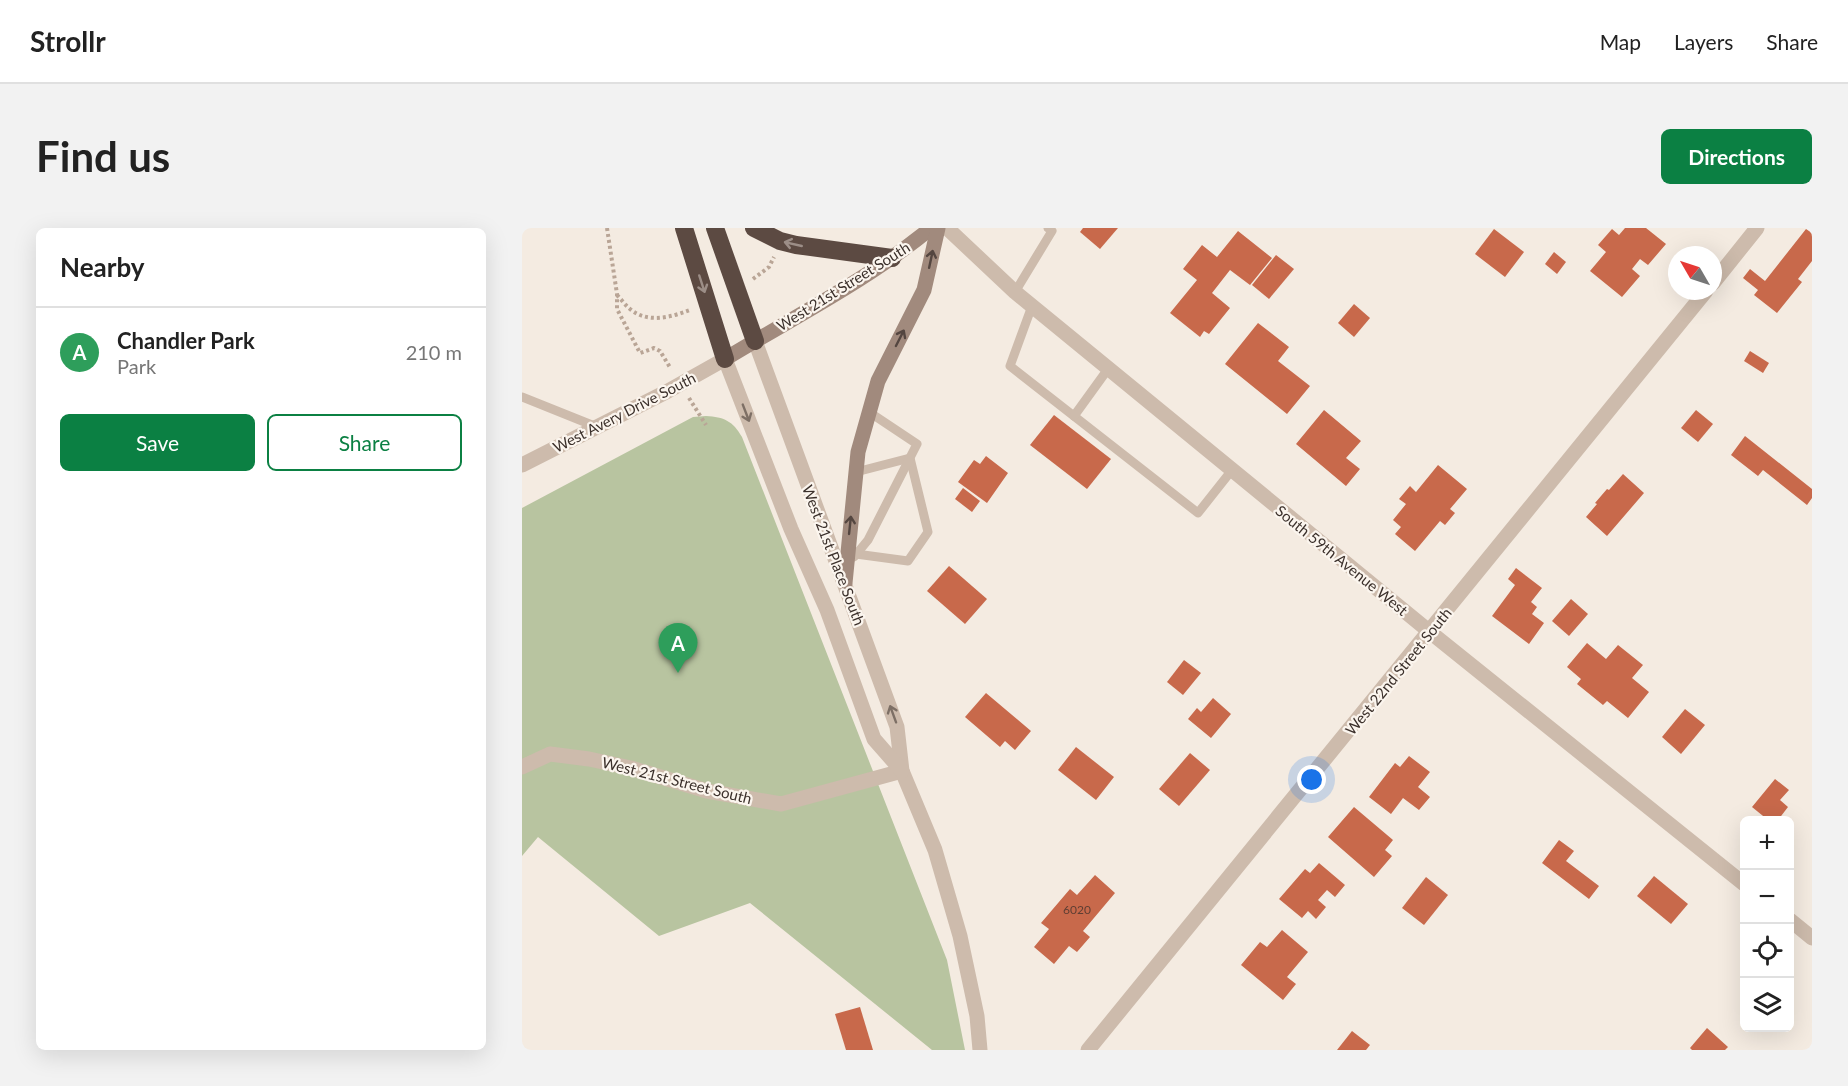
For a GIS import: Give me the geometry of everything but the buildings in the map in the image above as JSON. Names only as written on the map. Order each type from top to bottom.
[{"type":"highway","points":[[684,228],[726,359]]},
{"type":"highway","points":[[715,228],[754,341]]},
{"type":"highway","points":[[754,228],[780,241],[796,245],[892,258]]},
{"type":"main road","name":"West 21st Street South","points":[[726,359],[892,258],[930,228]]},
{"type":"main road","points":[[845,583],[851,560],[858,452],[878,381],[924,290],[938,228]]},
{"type":"street","name":"South 59th Avenue West","points":[[948,228],[1015,292],[1108,369],[1740,881]]},
{"type":"street","points":[[1722,272],[1758,228]]},
{"type":"street","name":"West 22nd Street South","points":[[1088,1050],[1699,300]]},
{"type":"street","name":"West 21st Place South","points":[[754,341],[897,727],[902,771],[935,850],[954,914],[977,1016],[980,1050]]},
{"type":"street","name":"West Avery Drive South","points":[[522,465],[726,359]]},
{"type":"street","name":"West 21st Place South","points":[[726,359],[791,529],[827,610],[874,739],[902,771]]},
{"type":"street","name":"West 21st Street South","points":[[522,767],[550,754],[589,759],[631,768],[707,791],[781,804],[902,771]]},
{"type":"street","points":[[1794,923],[1812,938]]},
{"type":"lane","points":[[1015,292],[1053,231],[1048,228]]},
{"type":"lane","points":[[1032,306],[1010,366],[1198,513],[1232,470]]},
{"type":"lane","points":[[1074,416],[1108,369]]},
{"type":"lane","points":[[522,397],[597,427]]},
{"type":"lane","points":[[851,560],[868,540],[917,444],[869,412]]},
{"type":"lane","points":[[856,472],[910,458]]},
{"type":"lane","points":[[851,560],[908,561],[928,532],[910,458]]},
{"type":"path","points":[[608,228],[617,309],[640,353],[654,348],[660,351],[664,359]]},
{"type":"path","points":[[750,281],[769,267],[777,250]]},
{"type":"path","points":[[617,294],[631,310],[647,317],[668,318],[689,311]]},
{"type":"path","points":[[700,415],[706,425]]},
{"type":"green space","points":[[693,417],[718,417],[727,421],[742,437],[947,960],[965,1050],[932,1050],[750,903],[659,936],[538,837],[522,856],[522,508]]},
{"type":"place","name":"Chandler Park","points":[[678,673]]}]
